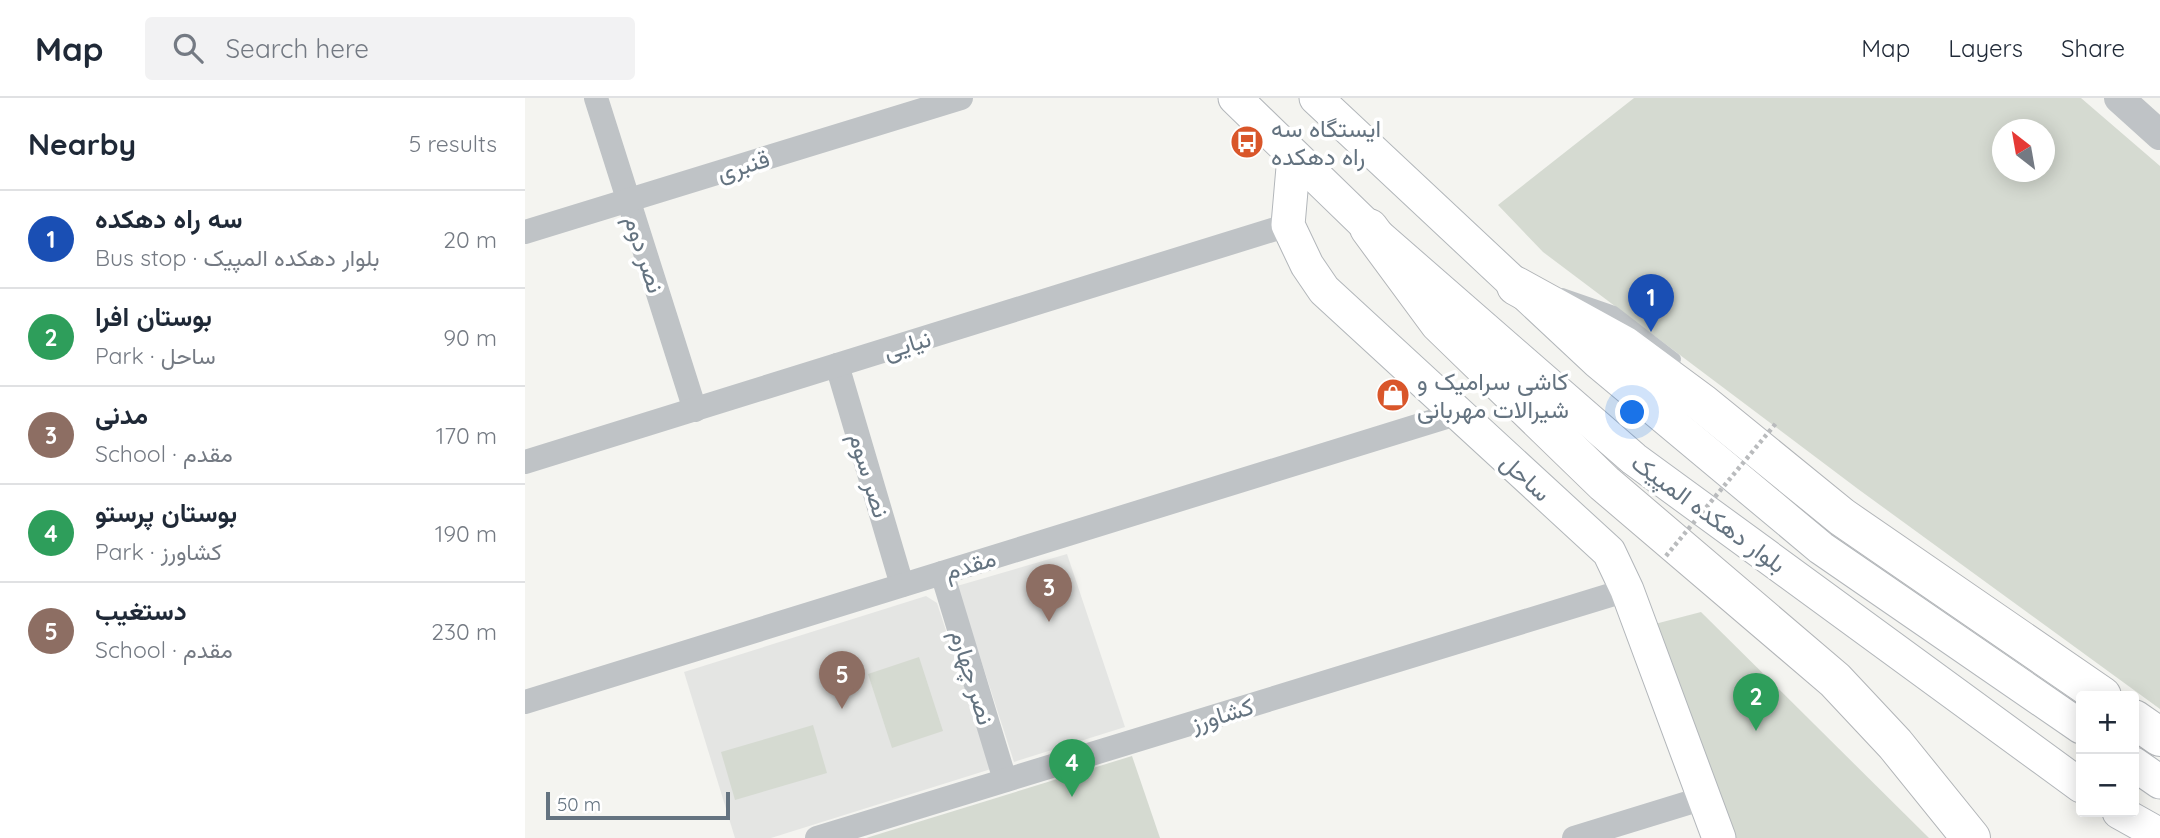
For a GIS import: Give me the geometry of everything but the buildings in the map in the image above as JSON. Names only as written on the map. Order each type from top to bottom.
[{"type":"highway","points":[[1369,228],[1439,323],[1604,483],[1835,680],[1895,744],[1971,838]]},
{"type":"highway","points":[[1520,288],[1625,346],[1842,517],[2095,691]]},
{"type":"highway","points":[[2139,722],[2160,737]]},
{"type":"main road","name":"بلوار دهکده المپیک","points":[[1235,98],[1369,228],[1634,459],[2076,782]]},
{"type":"main road","name":"بلوار دهکده المپیک","points":[[1316,98],[1597,361],[1821,548],[2076,724]]},
{"type":"main road","points":[[1288,225],[1294,156]]},
{"type":"main road","name":"ساحل","points":[[1288,225],[1307,265],[1324,290],[1609,552],[1627,590],[1719,838]]},
{"type":"main road","points":[[2139,767],[2160,782]]},
{"type":"main road","points":[[2128,817],[2160,835]]},
{"type":"street","name":"نصر دوم","points":[[596,98],[695,410]]},
{"type":"street","name":"قنبری","points":[[525,232],[961,98]]},
{"type":"street","points":[[2119,98],[2160,135]]},
{"type":"street","name":"نیایی","points":[[525,463],[1288,225]]},
{"type":"street","name":"نصر سوم","points":[[837,365],[902,585]]},
{"type":"street","name":"مقدم","points":[[525,702],[1456,414]]},
{"type":"street","name":"نصر چهارم","points":[[941,573],[1005,780]]},
{"type":"street","name":"کشاورز","points":[[817,838],[1627,590]]},
{"type":"street","points":[[1574,838],[1704,798]]},
{"type":"lane","points":[[1520,288],[1568,294],[1614,312],[1691,372]]},
{"type":"lane","points":[[1760,432],[1796,480]]},
{"type":"path","points":[[1666,556],[1777,422]]},
{"type":"shaded area","points":[[1634,98],[2081,98],[2160,166],[2160,709],[2139,691],[2135,691],[1858,489],[1543,252],[1498,205]]},
{"type":"shaded area","points":[[1067,554],[1125,727],[1014,762],[957,586]]},
{"type":"shaded area","points":[[926,596],[937,603],[991,769],[771,838],[735,838],[684,672]]},
{"type":"shaded area","points":[[1701,612],[1929,838],[1731,838],[1651,625]]},
{"type":"shaded area","points":[[919,657],[943,731],[892,748],[868,674]]},
{"type":"shaded area","points":[[813,725],[827,773],[735,800],[721,752]]},
{"type":"shaded area","points":[[1132,756],[1160,838],[866,838]]},
{"type":"place","name":"ایستگاه سه راه دهکده","points":[[1247,142]]},
{"type":"place","name":"سه راه دهکده","points":[[1651,332]]},
{"type":"place","name":"کاشی سرامیک و شیرالات مهربانی","points":[[1393,395]]},
{"type":"place","name":"مدنی","points":[[1049,622]]},
{"type":"place","name":"دستغیب","points":[[842,709]]},
{"type":"place","name":"بوستان افرا","points":[[1756,731]]},
{"type":"place","name":"بوستان پرستو","points":[[1072,797]]}]
